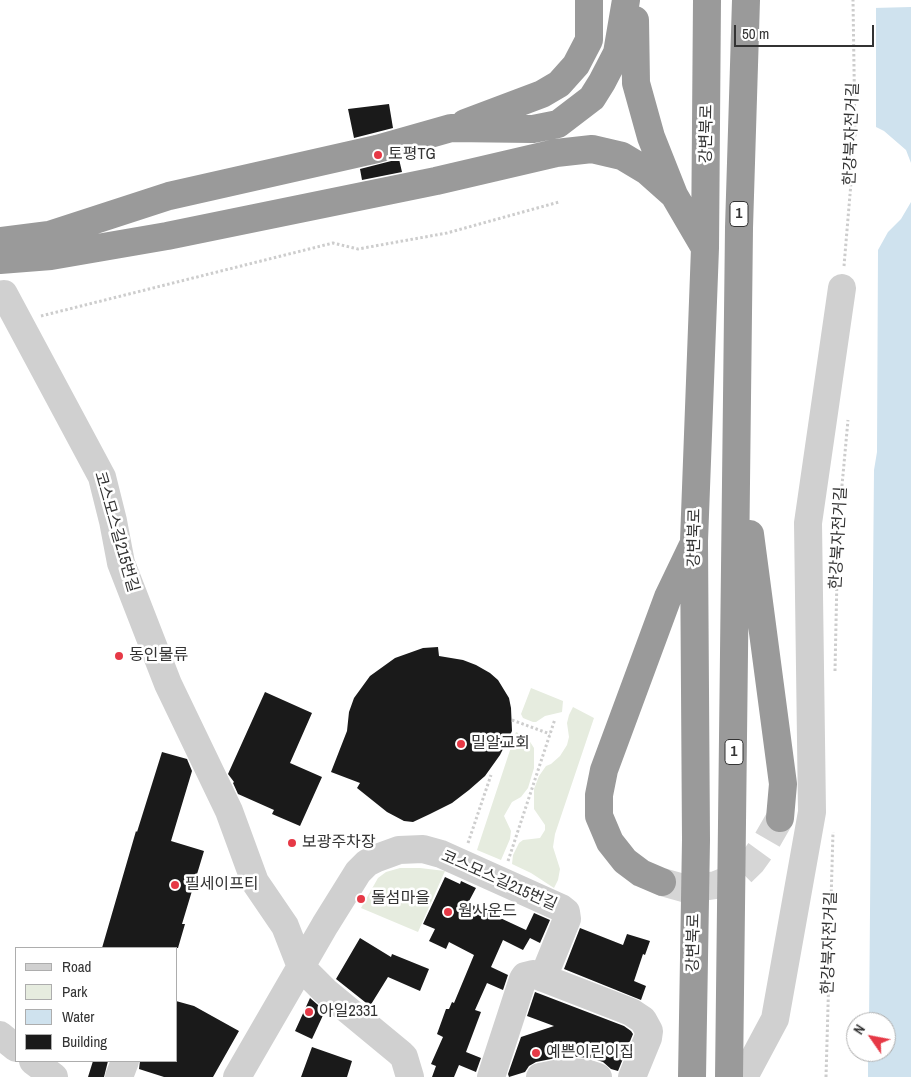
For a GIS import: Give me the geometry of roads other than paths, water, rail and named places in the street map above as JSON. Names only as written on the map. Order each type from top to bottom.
[{"type":"highway","points":[[0,242],[49,235],[169,196],[377,149],[451,128],[542,94],[559,84],[576,65],[589,40],[589,0]]},
{"type":"highway","points":[[451,128],[533,129],[558,124],[575,112],[592,98],[617,53],[626,0]]},
{"type":"highway","points":[[635,0],[636,83],[650,137],[674,195],[705,248]]},
{"type":"highway","name":"강변북로","points":[[692,1077],[696,840],[694,541],[705,248],[708,0]]},
{"type":"highway","name":"1","points":[[729,1077],[739,228],[746,0]]},
{"type":"highway","points":[[0,260],[51,256],[167,236],[427,183],[556,153],[583,150],[622,156],[647,171],[674,195]]},
{"type":"highway","points":[[737,428],[779,750],[782,784],[780,818]]},
{"type":"highway","points":[[662,882],[641,873],[624,861],[610,842],[599,816],[598,795],[604,770],[668,598],[694,541]]},
{"type":"street","points":[[744,1077],[774,1019],[812,812],[808,523],[842,288]]},
{"type":"street","name":"코스모스길215번길","points":[[4,294],[102,477],[121,563],[168,684],[229,811],[255,882],[286,926],[301,967],[325,991],[404,1057],[410,1077]]},
{"type":"street","name":"코스모스길215번길","points":[[237,1077],[358,872],[367,864],[399,850],[423,849],[441,854],[561,908],[566,912],[567,919],[543,978]]},
{"type":"street","points":[[491,1077],[523,979],[525,976],[533,974],[631,1012],[643,1020],[649,1031],[648,1038],[632,1077]]},
{"type":"street","points":[[0,1035],[15,1047]]},
{"type":"street","points":[[34,1062],[54,1077]]},
{"type":"street","points":[[119,1077],[125,1062]]},
{"type":"street","points":[[540,1077],[565,1072],[598,1077]]},
{"type":"water","points":[[876,0],[911,0],[911,163],[906,150],[884,131],[876,127]]},
{"type":"water","points":[[911,202],[911,1077],[868,1077],[868,1062],[896,1062],[896,1012],[869,1012],[878,250],[888,232],[901,219]]},
{"type":"tunnel","points":[[662,882],[687,889],[716,885],[738,876],[752,862],[780,818]]},
{"type":"place","name":"토평TG","points":[[378,155]]},
{"type":"place","name":"동인물류","points":[[119,656]]},
{"type":"place","name":"밀알교회","points":[[461,744]]},
{"type":"place","name":"보광주차장","points":[[292,843]]},
{"type":"place","name":"필세이프티","points":[[175,885]]},
{"type":"place","name":"돌섬마을","points":[[361,899]]},
{"type":"place","name":"웜사운드","points":[[448,912]]},
{"type":"place","name":"아일2331","points":[[309,1012]]},
{"type":"place","name":"예쁜이린이집","points":[[536,1053]]}]
